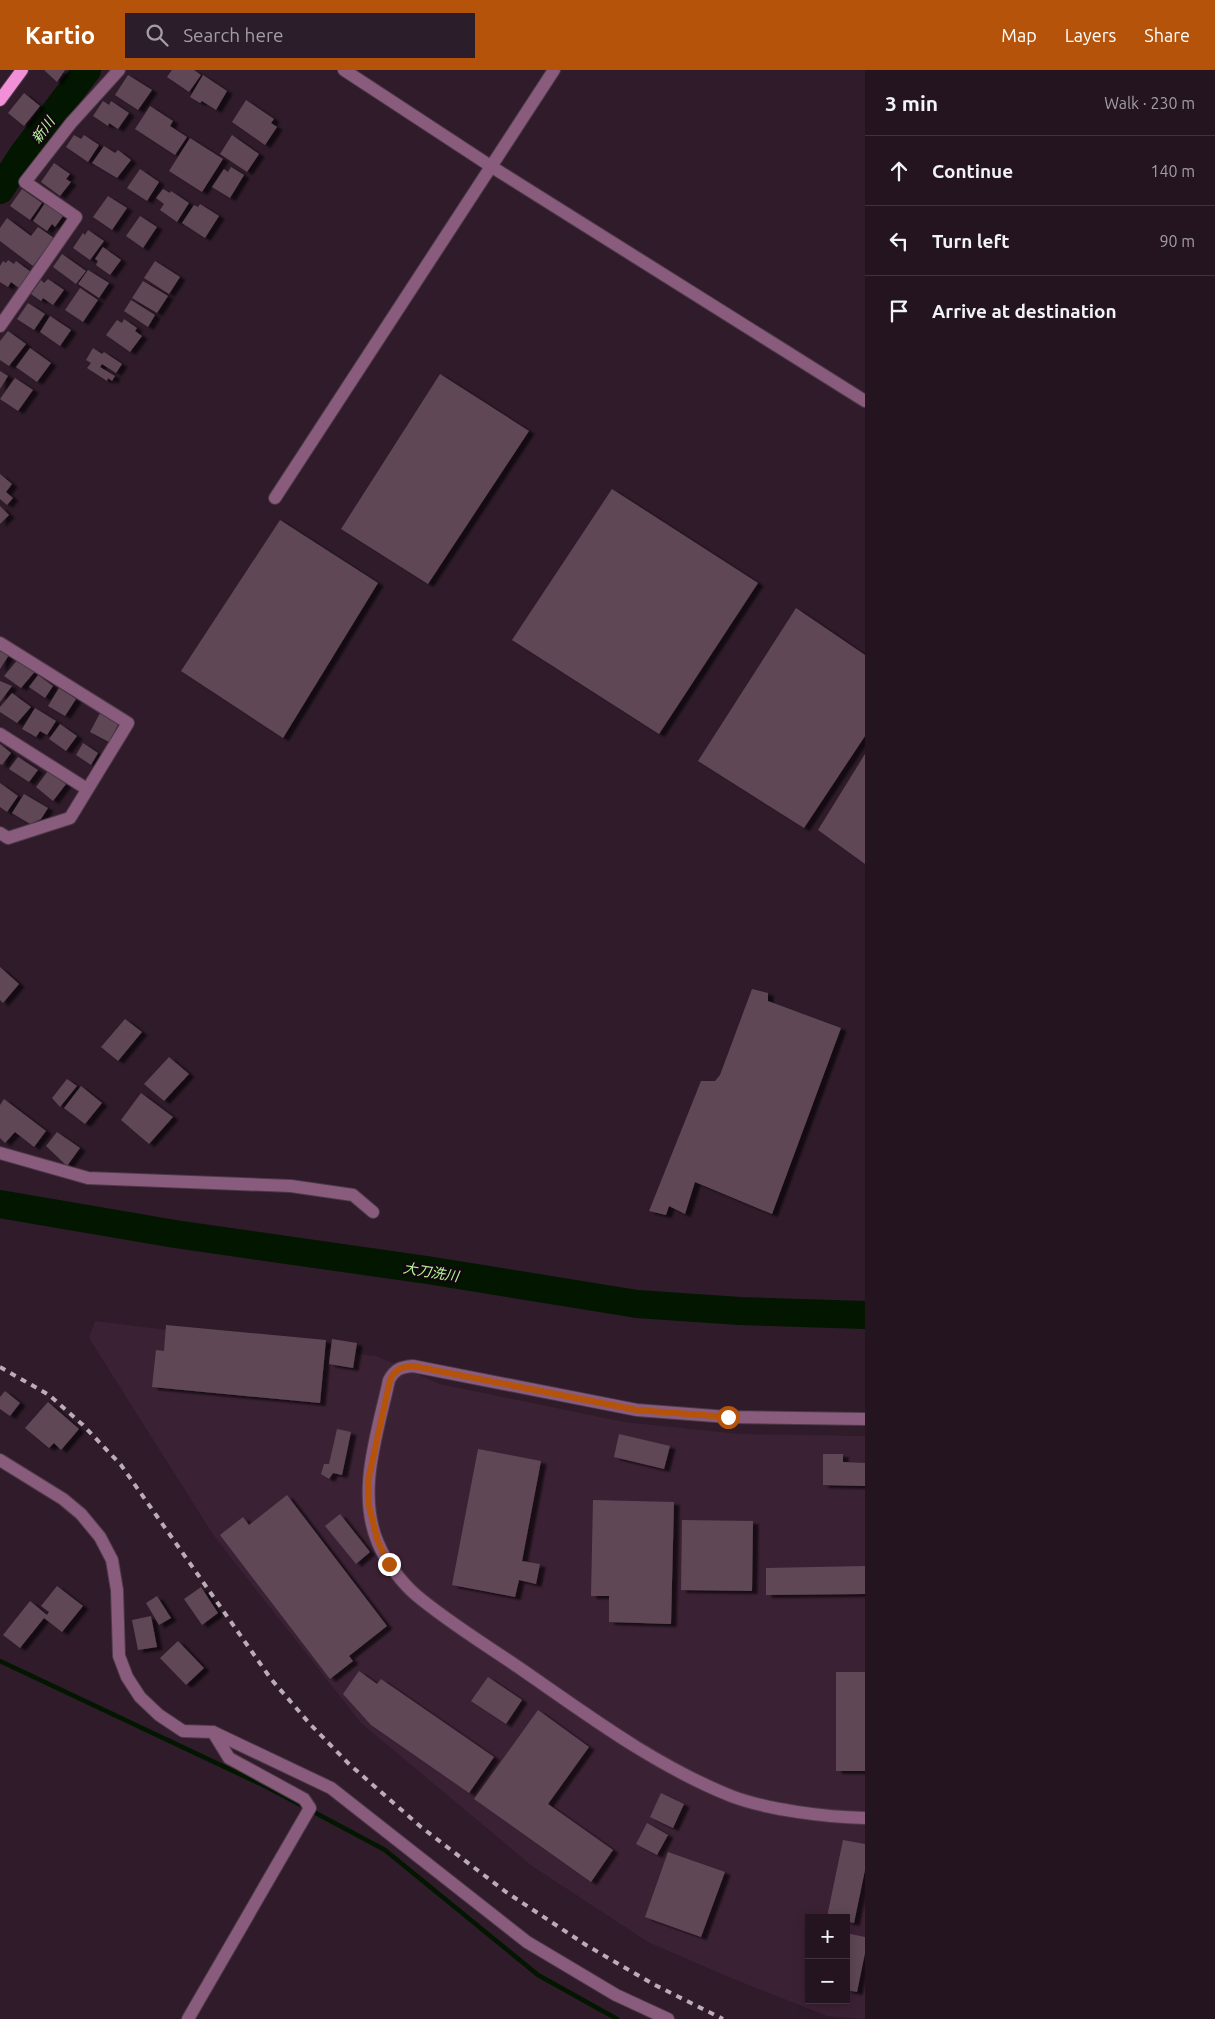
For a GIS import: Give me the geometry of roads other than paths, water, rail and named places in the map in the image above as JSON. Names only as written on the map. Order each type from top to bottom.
[{"type":"main road","points":[[0,100],[22,70]]},
{"type":"street","points":[[0,326],[76,217],[25,182],[71,123],[119,70]]},
{"type":"street","points":[[344,70],[492,167],[865,401]]},
{"type":"street","points":[[275,498],[554,70]]},
{"type":"street","points":[[0,642],[128,723],[70,818],[8,838],[0,833]]},
{"type":"street","points":[[0,734],[87,789]]},
{"type":"street","points":[[0,1153],[88,1178],[291,1186],[353,1195],[373,1212]]},
{"type":"street","points":[[865,1419],[728,1417],[637,1410],[413,1366],[403,1366],[394,1372],[390,1380],[368,1481],[369,1506],[378,1542],[389,1564],[415,1594],[594,1719],[650,1756],[688,1778],[733,1797],[782,1809],[840,1817],[865,1818]]},
{"type":"street","points":[[0,1460],[63,1499],[81,1514],[100,1537],[112,1560],[117,1590],[120,1656],[127,1677],[140,1697],[159,1715],[183,1731],[213,1732],[331,1788],[527,1942],[616,1995],[668,2019]]},
{"type":"street","points":[[188,2019],[310,1808],[304,1799],[229,1758],[213,1732]]},
{"type":"waterway","name":"新川","points":[[0,190],[23,154],[87,70]]},
{"type":"waterway","name":"大刀洗川","points":[[0,1204],[175,1234],[427,1270],[637,1304],[740,1311],[865,1315]]},
{"type":"waterway","points":[[0,1661],[267,1787],[385,1850],[538,1975],[617,2019]]},
{"type":"railway","points":[[0,1367],[49,1395],[83,1425],[121,1465],[271,1679],[310,1724],[349,1764],[421,1827],[506,1892],[586,1945],[653,1984],[723,2019]]}]
